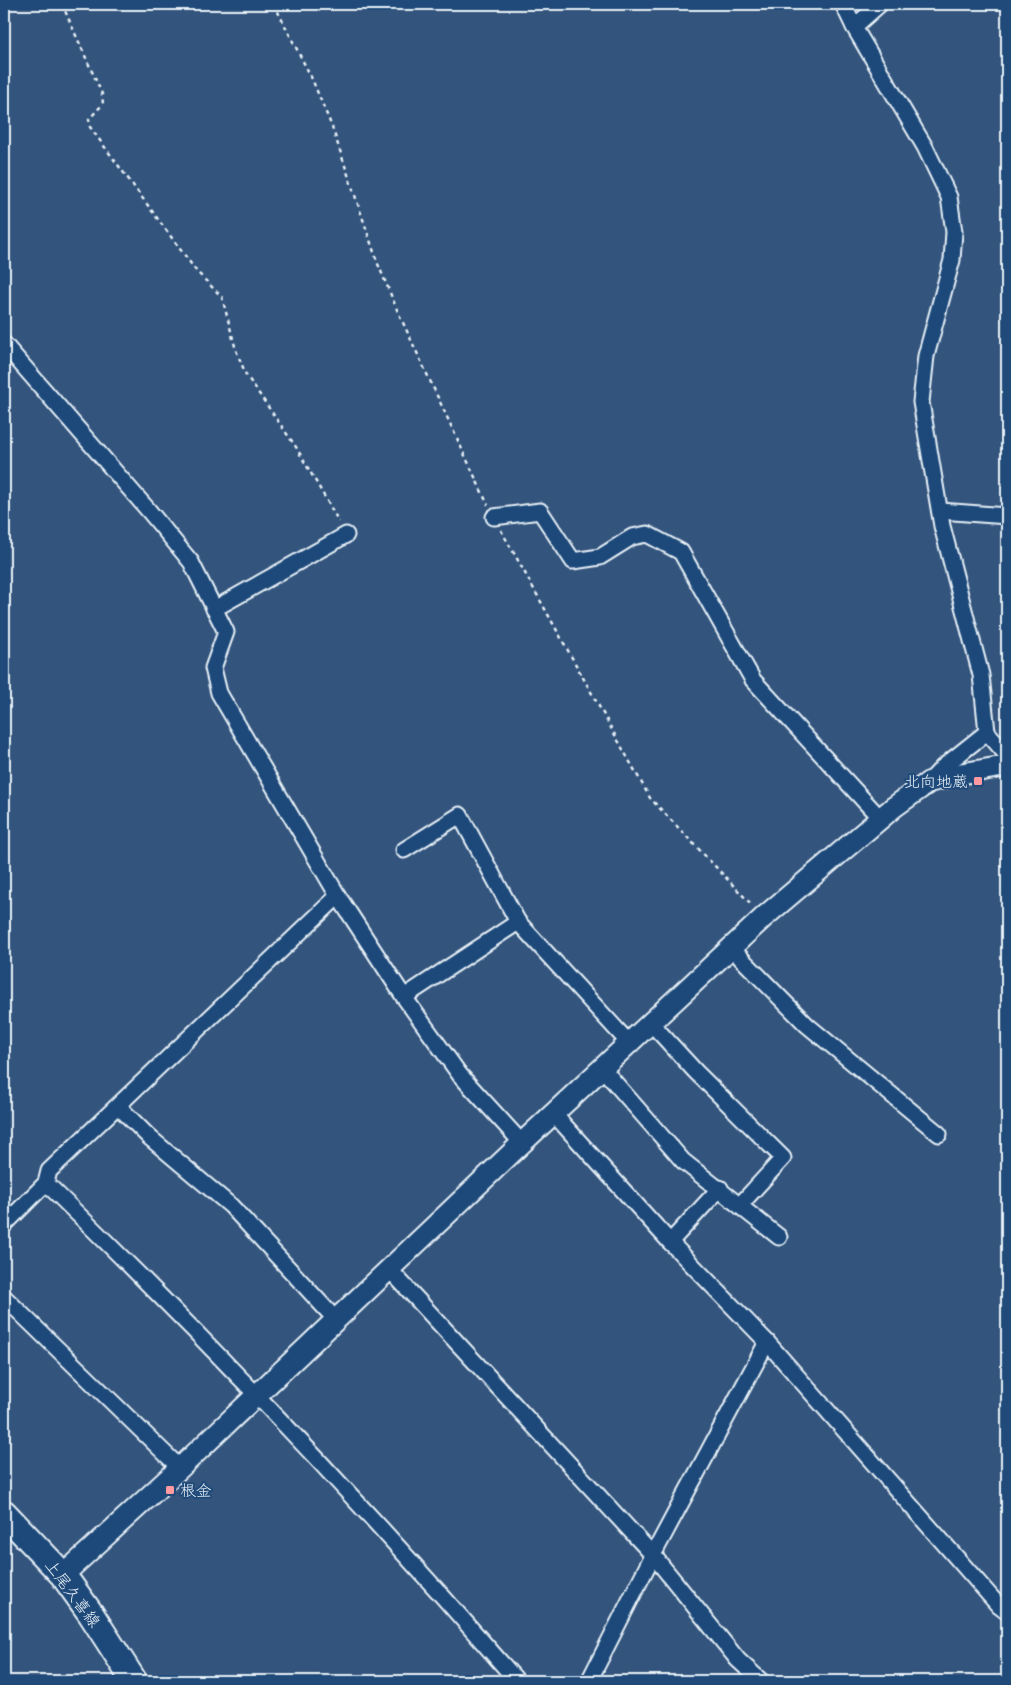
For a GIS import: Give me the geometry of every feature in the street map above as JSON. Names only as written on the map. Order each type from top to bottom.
[{"type":"main road","name":"上尾久喜線","points":[[4,1513],[63,1575],[91,1614],[134,1681]]},
{"type":"street","points":[[843,4],[854,27],[925,148],[949,197],[954,232],[952,260],[926,356],[921,402],[940,511],[981,675],[987,732],[1007,755]]},
{"type":"street","points":[[854,27],[880,4]]},
{"type":"street","points":[[4,344],[149,511],[190,562],[226,632],[213,668],[218,693],[338,896],[404,997],[460,1075],[522,1142]]},
{"type":"street","points":[[494,517],[540,511],[573,561],[600,558],[632,537],[647,534],[681,552],[753,680],[880,818]]},
{"type":"street","points":[[940,511],[1007,516]]},
{"type":"street","points":[[214,608],[346,535]]},
{"type":"street","points":[[63,1575],[180,1468],[390,1270],[522,1142],[764,917],[880,818],[929,782],[943,767],[987,732]]},
{"type":"street","points":[[929,782],[964,773],[1007,766]]},
{"type":"street","points":[[404,850],[460,815],[518,922],[628,1043]]},
{"type":"street","points":[[4,1225],[46,1183],[49,1172],[338,896]]},
{"type":"street","points":[[404,997],[518,922]]},
{"type":"street","points":[[731,948],[807,1025],[939,1134]]},
{"type":"street","points":[[651,1022],[696,1072],[783,1158],[740,1205]]},
{"type":"street","points":[[602,1068],[683,1161],[720,1188],[779,1237]]},
{"type":"street","points":[[118,1106],[149,1137],[231,1206],[337,1320]]},
{"type":"street","points":[[552,1114],[670,1242],[768,1342],[999,1606],[1007,1612]]},
{"type":"street","points":[[46,1183],[154,1288],[257,1395],[412,1560],[517,1681]]},
{"type":"street","points":[[670,1242],[720,1188]]},
{"type":"street","points":[[390,1270],[653,1555],[738,1660],[761,1681]]},
{"type":"street","points":[[4,1297],[180,1468]]},
{"type":"street","points":[[589,1681],[653,1555],[768,1342]]},
{"type":"path","points":[[62,4],[102,94],[103,104],[89,119],[90,127],[196,272],[222,296],[236,350],[246,375],[296,446],[346,535]]},
{"type":"path","points":[[274,4],[312,79],[332,127],[378,264],[398,312],[494,517],[650,798],[764,917]]},
{"type":"place","name":"北向地蔵","points":[[978,781]]},
{"type":"place","name":"根金","points":[[170,1490]]}]
